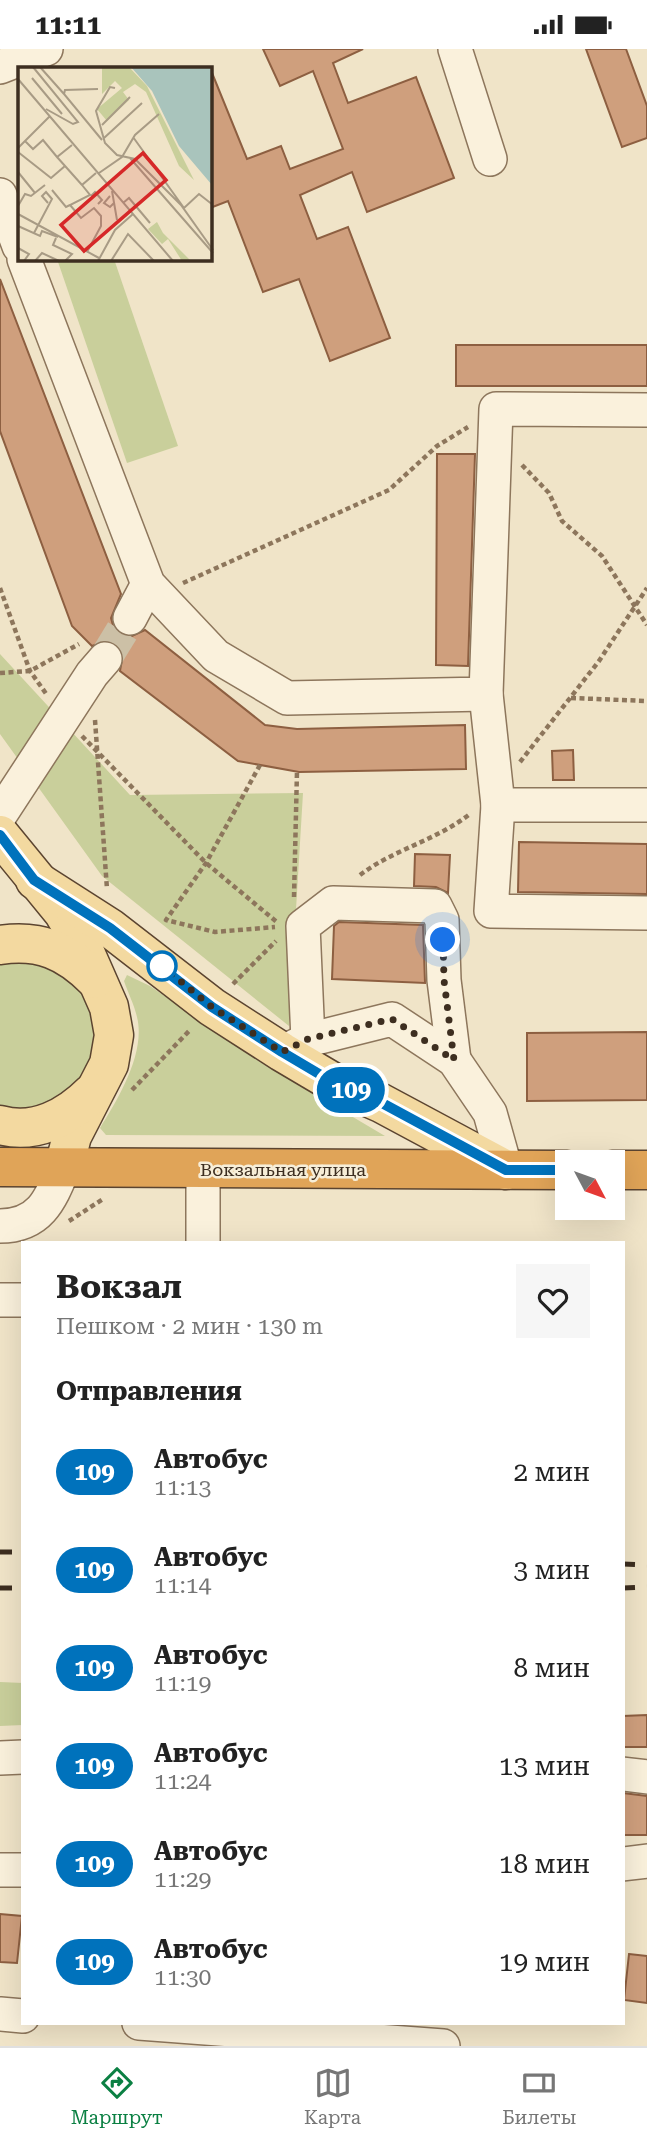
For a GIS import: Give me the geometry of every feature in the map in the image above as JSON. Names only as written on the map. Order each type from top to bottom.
[{"type":"highway","name":"Вокзальная улица","points":[[0,1167],[59,1157],[203,1168],[555,1170]]},
{"type":"highway","points":[[625,1170],[647,1170]]},
{"type":"main road","points":[[0,835],[74,932],[109,1007],[114,1035],[109,1063],[59,1157]]},
{"type":"main road","points":[[34,880],[110,928],[212,1007],[295,1046],[331,1081],[382,1103],[506,1170]]},
{"type":"main road","points":[[0,945],[22,942],[51,947],[76,960],[96,981]]},
{"type":"main road","points":[[0,1125],[32,1127],[56,1120],[78,1107],[96,1089]]},
{"type":"street","points":[[0,67],[46,49]]},
{"type":"street","points":[[455,49],[490,159]]},
{"type":"street","points":[[0,195],[18,243]]},
{"type":"street","points":[[25,261],[154,589],[216,656],[287,698],[486,694]]},
{"type":"street","points":[[647,409],[495,423],[486,694],[498,805],[491,911],[647,913]]},
{"type":"street","points":[[130,618],[154,589]]},
{"type":"street","points":[[0,815],[65,717],[95,658]]},
{"type":"street","points":[[498,805],[647,805]]},
{"type":"street","points":[[454,1060],[444,980],[442,921],[435,906],[333,903],[303,926],[295,1046],[392,1019],[454,1060],[490,1113],[506,1170]]},
{"type":"street","points":[[0,1226],[29,1218],[48,1205],[59,1157]]},
{"type":"street","points":[[203,1168],[203,1241]]},
{"type":"street","points":[[0,1300],[21,1300]]},
{"type":"street","points":[[0,1758],[21,1757]]},
{"type":"street","points":[[625,1774],[647,1777]]},
{"type":"street","points":[[625,1864],[647,1861]]},
{"type":"street","points":[[0,1870],[21,1870]]},
{"type":"street","points":[[0,2014],[21,2016]]},
{"type":"street","points":[[165,2025],[443,2046]]},
{"type":"path","points":[[154,589],[389,490],[438,446],[495,423],[549,493],[562,521],[602,556],[647,625]]},
{"type":"path","points":[[0,588],[30,671],[65,717],[98,755],[206,863],[282,927],[215,932],[166,921],[206,863],[260,765]]},
{"type":"path","points":[[0,673],[30,671],[95,658],[98,755],[110,928]]},
{"type":"path","points":[[570,698],[647,701]]},
{"type":"path","points":[[294,911],[297,771]]},
{"type":"path","points":[[64,1224],[104,1199],[117,1198]]},
{"type":"green space","points":[[58,261],[115,261],[178,446],[127,463]]},
{"type":"green space","points":[[0,654],[130,795],[303,793],[289,1026],[102,876],[0,734]]},
{"type":"green space","points":[[31,958],[48,962],[82,989],[94,1011],[97,1029],[95,1047],[79,1080],[50,1103],[28,1110],[0,1108],[0,959]]},
{"type":"green space","points":[[127,975],[150,986],[260,1062],[385,1136],[106,1135],[100,1128],[129,1075],[138,1045],[137,1017],[124,981]]},
{"type":"green space","points":[[0,1682],[21,1683],[21,1725],[0,1726]]},
{"type":"building","points":[[263,49],[363,49],[333,63],[348,103],[416,77],[454,178],[367,212],[352,172],[300,195],[317,239],[348,227],[390,338],[330,361],[299,279],[263,292],[228,201],[212,207],[212,73],[247,159],[281,146],[290,169],[343,149],[313,71],[280,86]]},
{"type":"building","points":[[586,49],[626,49],[647,106],[647,138],[622,147]]},
{"type":"building","points":[[0,279],[121,594],[111,618],[114,629],[130,637],[145,630],[265,725],[297,729],[465,725],[466,769],[299,772],[238,761],[120,671],[123,653],[117,644],[108,640],[92,646],[72,626],[0,431]]},
{"type":"building","points":[[456,345],[647,345],[647,386],[456,386]]},
{"type":"building","points":[[437,454],[475,454],[468,666],[436,665]]},
{"type":"building","points":[[573,750],[574,780],[553,780],[552,751]]},
{"type":"building","points":[[519,842],[647,844],[647,894],[518,892]]},
{"type":"building","points":[[415,854],[450,855],[448,893],[436,887],[414,886]]},
{"type":"building","points":[[339,922],[423,925],[425,983],[332,979],[334,926]]},
{"type":"building","points":[[647,1032],[647,1100],[527,1101],[527,1033]]},
{"type":"building","points":[[647,1715],[647,1747],[625,1747],[625,1716]]},
{"type":"building","points":[[625,1793],[647,1796],[647,1835],[625,1835]]},
{"type":"building","points":[[0,1914],[21,1916],[17,1963],[0,1962]]},
{"type":"building","points":[[629,1954],[647,1956],[647,2003],[625,2000]]},
{"type":"tunnel","points":[[105,659],[130,618]]},
{"type":"railway","points":[[0,1552],[21,1552]]},
{"type":"railway","points":[[625,1564],[647,1565]]},
{"type":"railway","points":[[625,1588],[647,1587]]},
{"type":"railway","points":[[0,1588],[21,1588]]},
{"type":"bus line","name":"109","points":[[0,835],[34,880],[110,928],[212,1007],[282,1052],[331,1081],[382,1103],[506,1170],[555,1170]]},
{"type":"route","points":[[162,966],[212,1007],[282,1052],[308,1039],[392,1019],[454,1060],[444,980],[443,940]]}]
